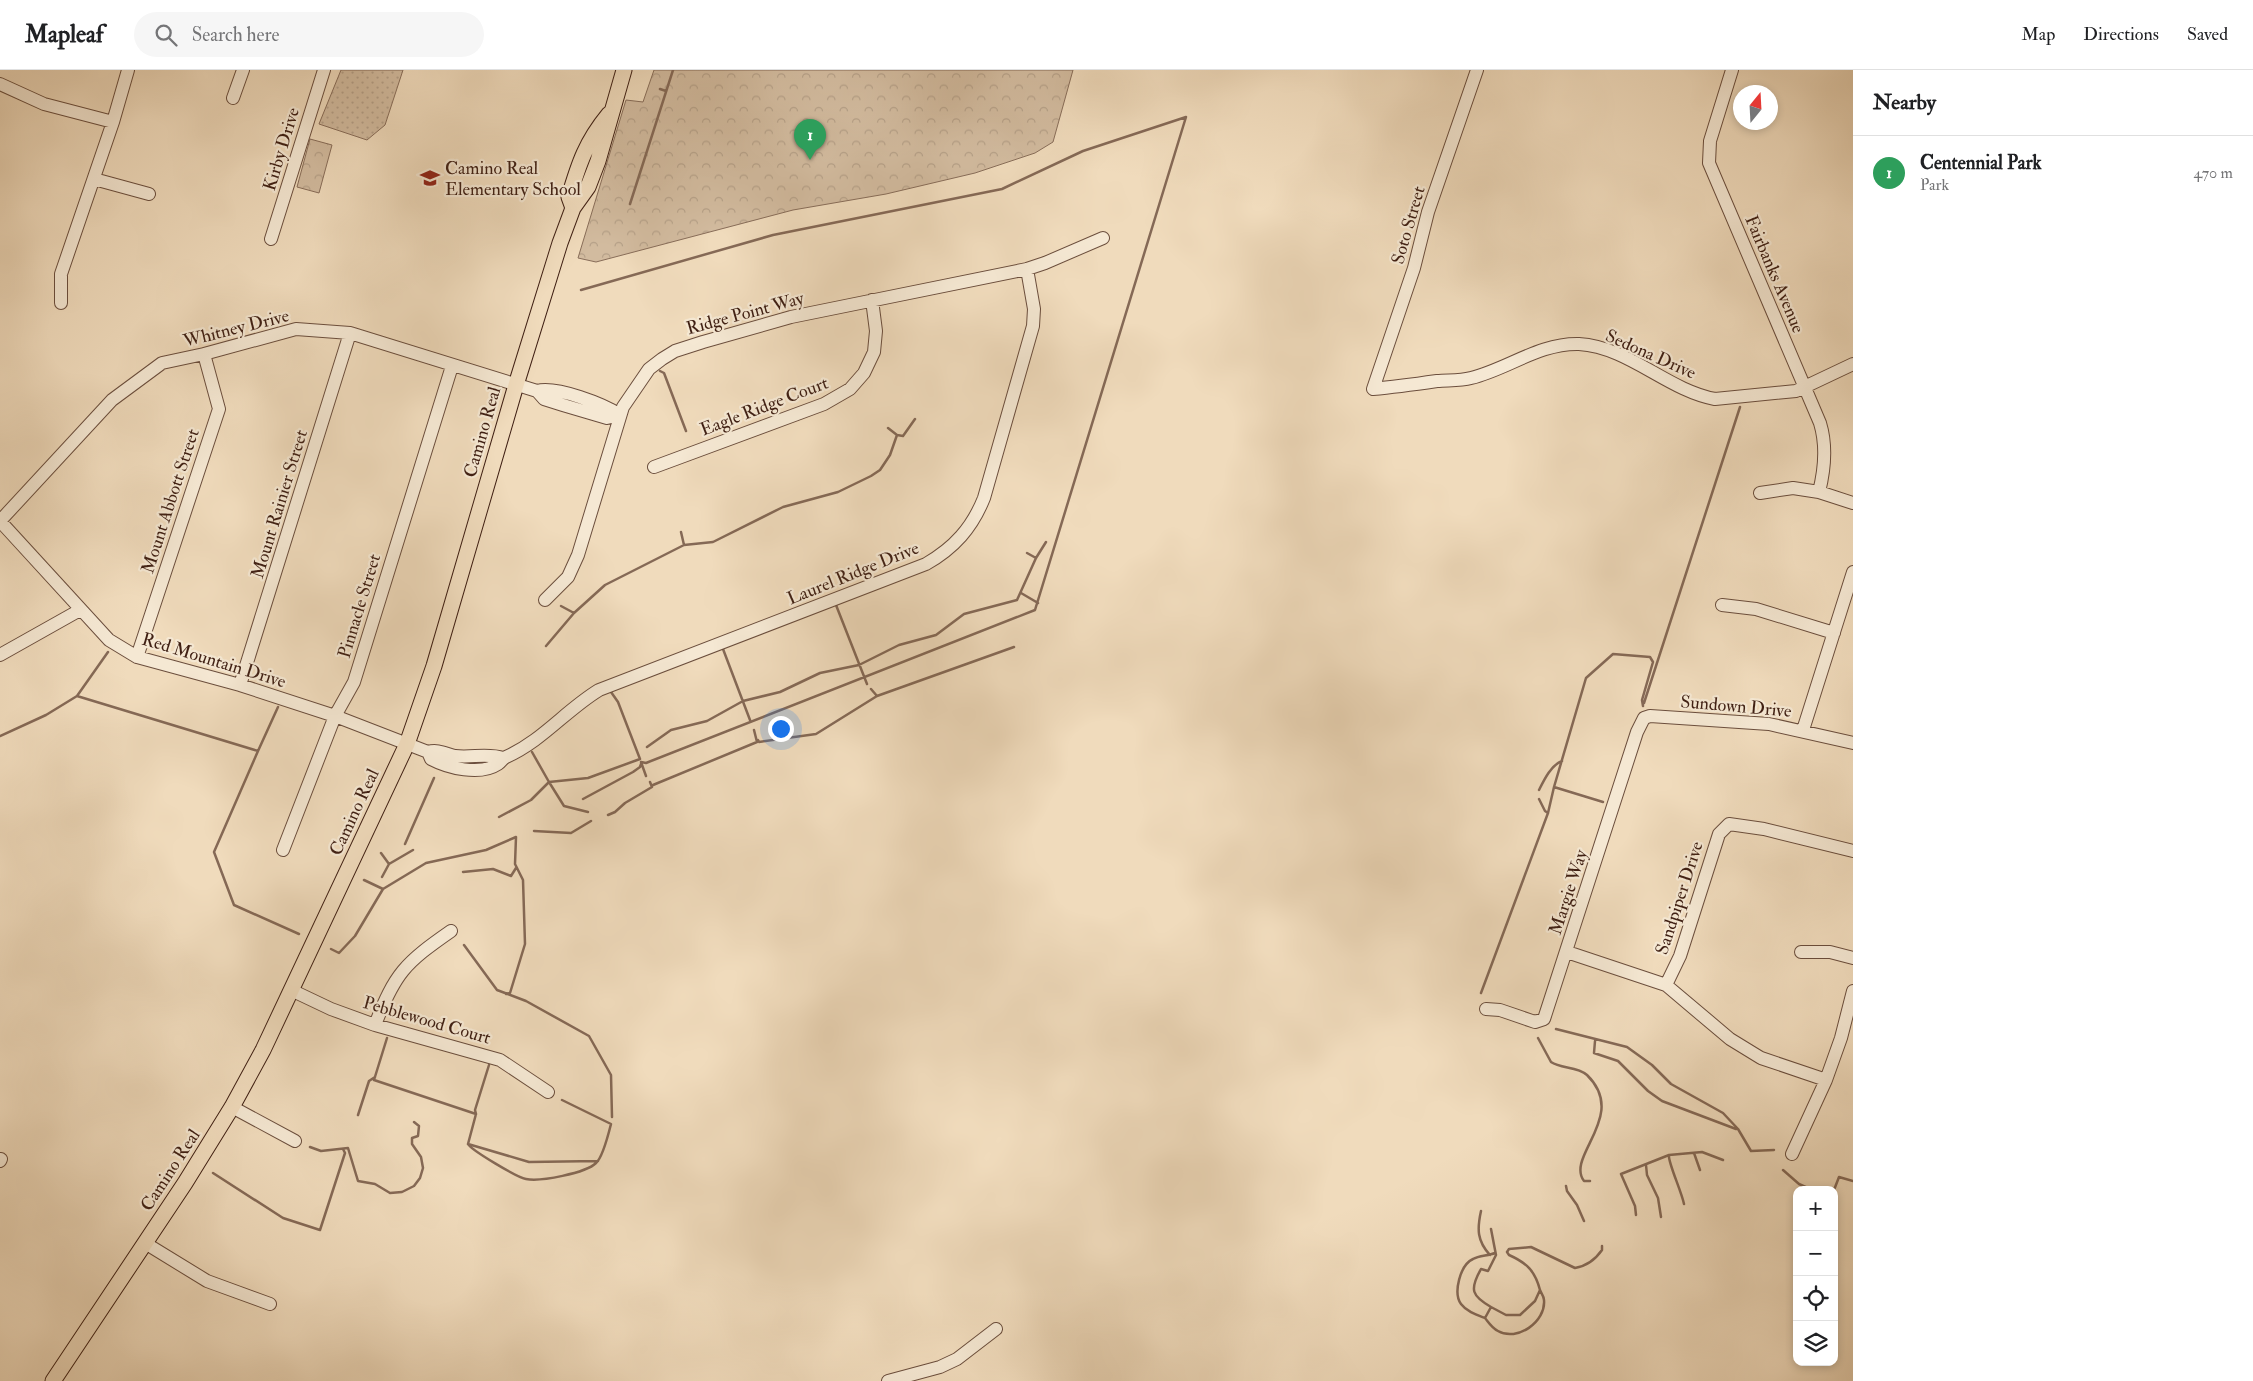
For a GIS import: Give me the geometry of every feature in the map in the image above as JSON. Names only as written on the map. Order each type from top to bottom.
[{"type":"main road","name":"Camino Real","points":[[53,1381],[145,1243],[232,1107],[263,1050],[407,744],[434,666],[516,385],[560,243],[573,208],[569,197],[582,156],[600,125],[613,109],[624,70]]},
{"type":"street","points":[[61,303],[61,274],[113,122],[128,70]]},
{"type":"street","points":[[233,98],[243,70]]},
{"type":"street","name":"Kirby Drive","points":[[271,239],[324,70]]},
{"type":"street","name":"Soto Street","points":[[1373,389],[1414,268],[1428,212],[1477,70]]},
{"type":"street","name":"Fairbanks Avenue","points":[[1732,70],[1710,141],[1709,163],[1805,387],[1824,436],[1824,464],[1819,492]]},
{"type":"street","points":[[0,84],[44,104],[113,122]]},
{"type":"street","points":[[94,179],[149,194]]},
{"type":"street","name":"Ridge Point Way","points":[[545,600],[568,577],[576,562],[620,415],[628,398],[649,369],[675,351],[791,316],[1027,269],[1052,261],[1103,238]]},
{"type":"street","name":"Laurel Ridge Drive","points":[[407,744],[428,752],[431,760],[435,762],[459,769],[474,764],[498,764],[503,758],[526,748],[576,705],[599,690],[926,564],[943,554],[957,542],[977,516],[1030,343],[1034,326],[1034,309],[1027,269]]},
{"type":"street","name":"Eagle Ridge Court","points":[[654,467],[824,404],[850,389],[864,373],[874,352],[876,331],[872,300]]},
{"type":"street","name":"Whitney Drive","points":[[0,521],[112,400],[162,364],[296,329],[350,333],[537,391],[547,388],[565,400],[610,408],[620,415]]},
{"type":"street","name":"Mount Rainier Street","points":[[240,685],[350,333]]},
{"type":"street","name":"Sedona Drive","points":[[1373,389],[1469,378],[1489,373],[1555,346],[1579,344],[1615,353],[1703,397],[1715,399],[1796,391],[1853,364]]},
{"type":"street","name":"Mount Abbott Street","points":[[138,657],[219,409],[204,354]]},
{"type":"street","name":"Pinnacle Street","points":[[283,850],[336,716],[354,682],[452,366]]},
{"type":"street","points":[[1760,493],[1793,488],[1819,492],[1853,503]]},
{"type":"street","name":"Red Mountain Drive","points":[[0,521],[109,640],[138,657],[240,685],[336,716],[407,744]]},
{"type":"street","points":[[1802,730],[1853,572]]},
{"type":"street","points":[[1722,605],[1756,609],[1834,634]]},
{"type":"street","points":[[0,655],[80,610]]},
{"type":"street","name":"Sundown Drive","points":[[1644,718],[1769,724],[1853,743]]},
{"type":"street","name":"Margie Way","points":[[1486,1009],[1500,1010],[1535,1022],[1544,1019],[1637,732],[1644,718]]},
{"type":"street","name":"Sandpiper Drive","points":[[1666,985],[1680,956],[1719,834],[1729,824],[1764,829],[1853,850]]},
{"type":"street","points":[[375,1025],[387,994],[406,965],[420,952],[451,931]]},
{"type":"street","points":[[1567,952],[1666,985],[1730,1039],[1761,1058],[1826,1080]]},
{"type":"street","points":[[1801,952],[1830,952],[1853,958]]},
{"type":"street","name":"Pebblewood Court","points":[[291,990],[331,1009],[375,1025],[500,1060],[548,1092]]},
{"type":"street","points":[[1792,1154],[1826,1080],[1841,1038],[1853,991]]},
{"type":"street","points":[[232,1107],[295,1141]]},
{"type":"street","points":[[145,1243],[207,1281],[270,1304]]},
{"type":"street","points":[[888,1381],[940,1367],[957,1359],[996,1329]]},
{"type":"green space","points":[[341,70],[403,70],[385,125],[367,140],[319,124]]},
{"type":"green space","points":[[654,70],[1073,70],[1053,142],[1035,153],[975,173],[886,194],[793,210],[596,262],[578,258],[626,100],[643,102]]},
{"type":"green space","points":[[310,139],[332,145],[319,193],[297,187]]},
{"type":"waterway","points":[[630,204],[673,70]]},
{"type":"waterway","points":[[660,89],[666,91]]},
{"type":"waterway","points":[[581,290],[773,235],[1002,189],[1083,151],[1186,117],[1035,610],[646,763],[641,762],[646,776]]},
{"type":"waterway","points":[[660,371],[664,373],[686,431]]},
{"type":"waterway","points":[[1644,703],[1740,407]]},
{"type":"waterway","points":[[574,613],[605,585],[684,545],[713,542],[783,507],[838,492],[871,476],[880,470],[890,455],[897,435],[903,436],[915,419]]},
{"type":"waterway","points":[[888,428],[897,435]]},
{"type":"waterway","points":[[681,532],[684,545]]},
{"type":"waterway","points":[[647,747],[671,730],[707,721],[743,701],[780,692],[820,673],[859,665],[899,645],[936,635],[964,614],[1017,600],[1036,558],[1046,542]]},
{"type":"waterway","points":[[1027,553],[1036,558]]},
{"type":"waterway","points":[[1021,593],[1038,603]]},
{"type":"waterway","points":[[836,605],[867,684]]},
{"type":"waterway","points":[[546,646],[574,613],[561,606]]},
{"type":"waterway","points":[[758,740],[759,742],[816,734],[877,696],[1014,647]]},
{"type":"waterway","points":[[723,649],[750,720]]},
{"type":"waterway","points":[[0,736],[46,715],[77,696],[108,652]]},
{"type":"waterway","points":[[1603,802],[1554,787],[1586,678],[1613,654],[1650,657],[1653,662],[1642,700],[1643,706]]},
{"type":"waterway","points":[[871,689],[877,696]]},
{"type":"waterway","points":[[588,812],[564,806],[549,782],[588,778],[640,759],[618,702],[611,692]]},
{"type":"waterway","points":[[77,696],[258,751],[278,707]]},
{"type":"waterway","points":[[653,785],[757,742],[754,730]]},
{"type":"waterway","points":[[258,751],[214,852],[234,905],[299,934]]},
{"type":"waterway","points":[[499,817],[531,800],[549,782],[532,752]]},
{"type":"waterway","points":[[1539,790],[1551,769],[1562,761]]},
{"type":"waterway","points":[[583,799],[633,772],[641,764]]},
{"type":"waterway","points":[[405,844],[434,778]]},
{"type":"waterway","points":[[608,815],[652,787],[650,782]]},
{"type":"waterway","points":[[1481,993],[1548,813],[1554,787]]},
{"type":"waterway","points":[[1539,799],[1548,813]]},
{"type":"waterway","points":[[534,831],[571,833],[591,821]]},
{"type":"waterway","points":[[331,949],[339,953],[355,936],[383,889],[426,863],[486,850],[516,837],[515,864],[523,880],[525,944],[510,993],[506,994]]},
{"type":"waterway","points":[[381,853],[389,864],[413,850]]},
{"type":"waterway","points":[[382,877],[389,864]]},
{"type":"waterway","points":[[463,872],[493,869],[511,876],[516,868]]},
{"type":"waterway","points":[[364,880],[383,889]]},
{"type":"waterway","points":[[464,945],[497,990],[526,1001],[589,1036],[611,1075],[612,1117]]},
{"type":"waterway","points":[[1556,1029],[1627,1047],[1652,1065],[1671,1084],[1723,1113],[1738,1129],[1751,1151],[1774,1150]]},
{"type":"waterway","points":[[387,1038],[374,1080],[476,1114],[468,1144],[529,1162],[598,1161]]},
{"type":"waterway","points":[[1538,1038],[1551,1062],[1583,1072],[1598,1090],[1602,1105],[1599,1120],[1582,1160],[1580,1171],[1584,1181],[1590,1181]]},
{"type":"waterway","points":[[1595,1041],[1594,1053],[1618,1061],[1648,1091],[1662,1101],[1736,1129]]},
{"type":"waterway","points":[[476,1114],[475,1110],[489,1065]]},
{"type":"waterway","points":[[358,1115],[369,1081],[375,1077]]},
{"type":"waterway","points":[[468,1144],[495,1163],[526,1179],[533,1180],[562,1176],[591,1167],[601,1156],[611,1124],[562,1100]]},
{"type":"waterway","points":[[310,1147],[321,1151],[348,1148],[358,1181],[375,1184],[390,1193],[402,1192],[414,1186],[420,1178],[423,1168],[421,1157],[412,1144],[412,1138],[418,1136],[419,1126],[414,1122]]},
{"type":"waterway","points":[[213,1173],[283,1218],[320,1230],[345,1153],[343,1149]]},
{"type":"waterway","points":[[1636,1215],[1635,1206],[1621,1174],[1669,1155],[1702,1152],[1723,1160]]},
{"type":"waterway","points":[[1694,1153],[1700,1170]]},
{"type":"waterway","points":[[1669,1156],[1684,1204]]},
{"type":"waterway","points":[[1646,1165],[1647,1175],[1658,1198],[1661,1217]]},
{"type":"waterway","points":[[1783,1170],[1803,1186]]},
{"type":"waterway","points":[[1836,1186],[1839,1177],[1853,1181]]},
{"type":"waterway","points":[[1566,1186],[1584,1221]]},
{"type":"waterway","points":[[1481,1211],[1479,1224],[1480,1240],[1490,1255]]},
{"type":"waterway","points":[[1491,1229],[1496,1255],[1488,1271],[1481,1269],[1474,1287],[1476,1296],[1491,1307],[1485,1318],[1463,1307],[1458,1293],[1459,1280],[1468,1262],[1478,1257],[1495,1253]]},
{"type":"waterway","points":[[1485,1318],[1498,1331],[1513,1334],[1529,1328],[1540,1316],[1543,1308],[1544,1297],[1536,1278],[1521,1261],[1509,1255],[1507,1252],[1509,1249],[1531,1247],[1575,1268],[1594,1260],[1602,1250],[1602,1246]]},
{"type":"waterway","points":[[1491,1307],[1506,1315],[1520,1315],[1535,1301],[1540,1290]]},
{"type":"place","name":"Centennial Park","points":[[810,160]]},
{"type":"place","name":"Camino Real Elementary School","points":[[430,178]]}]
